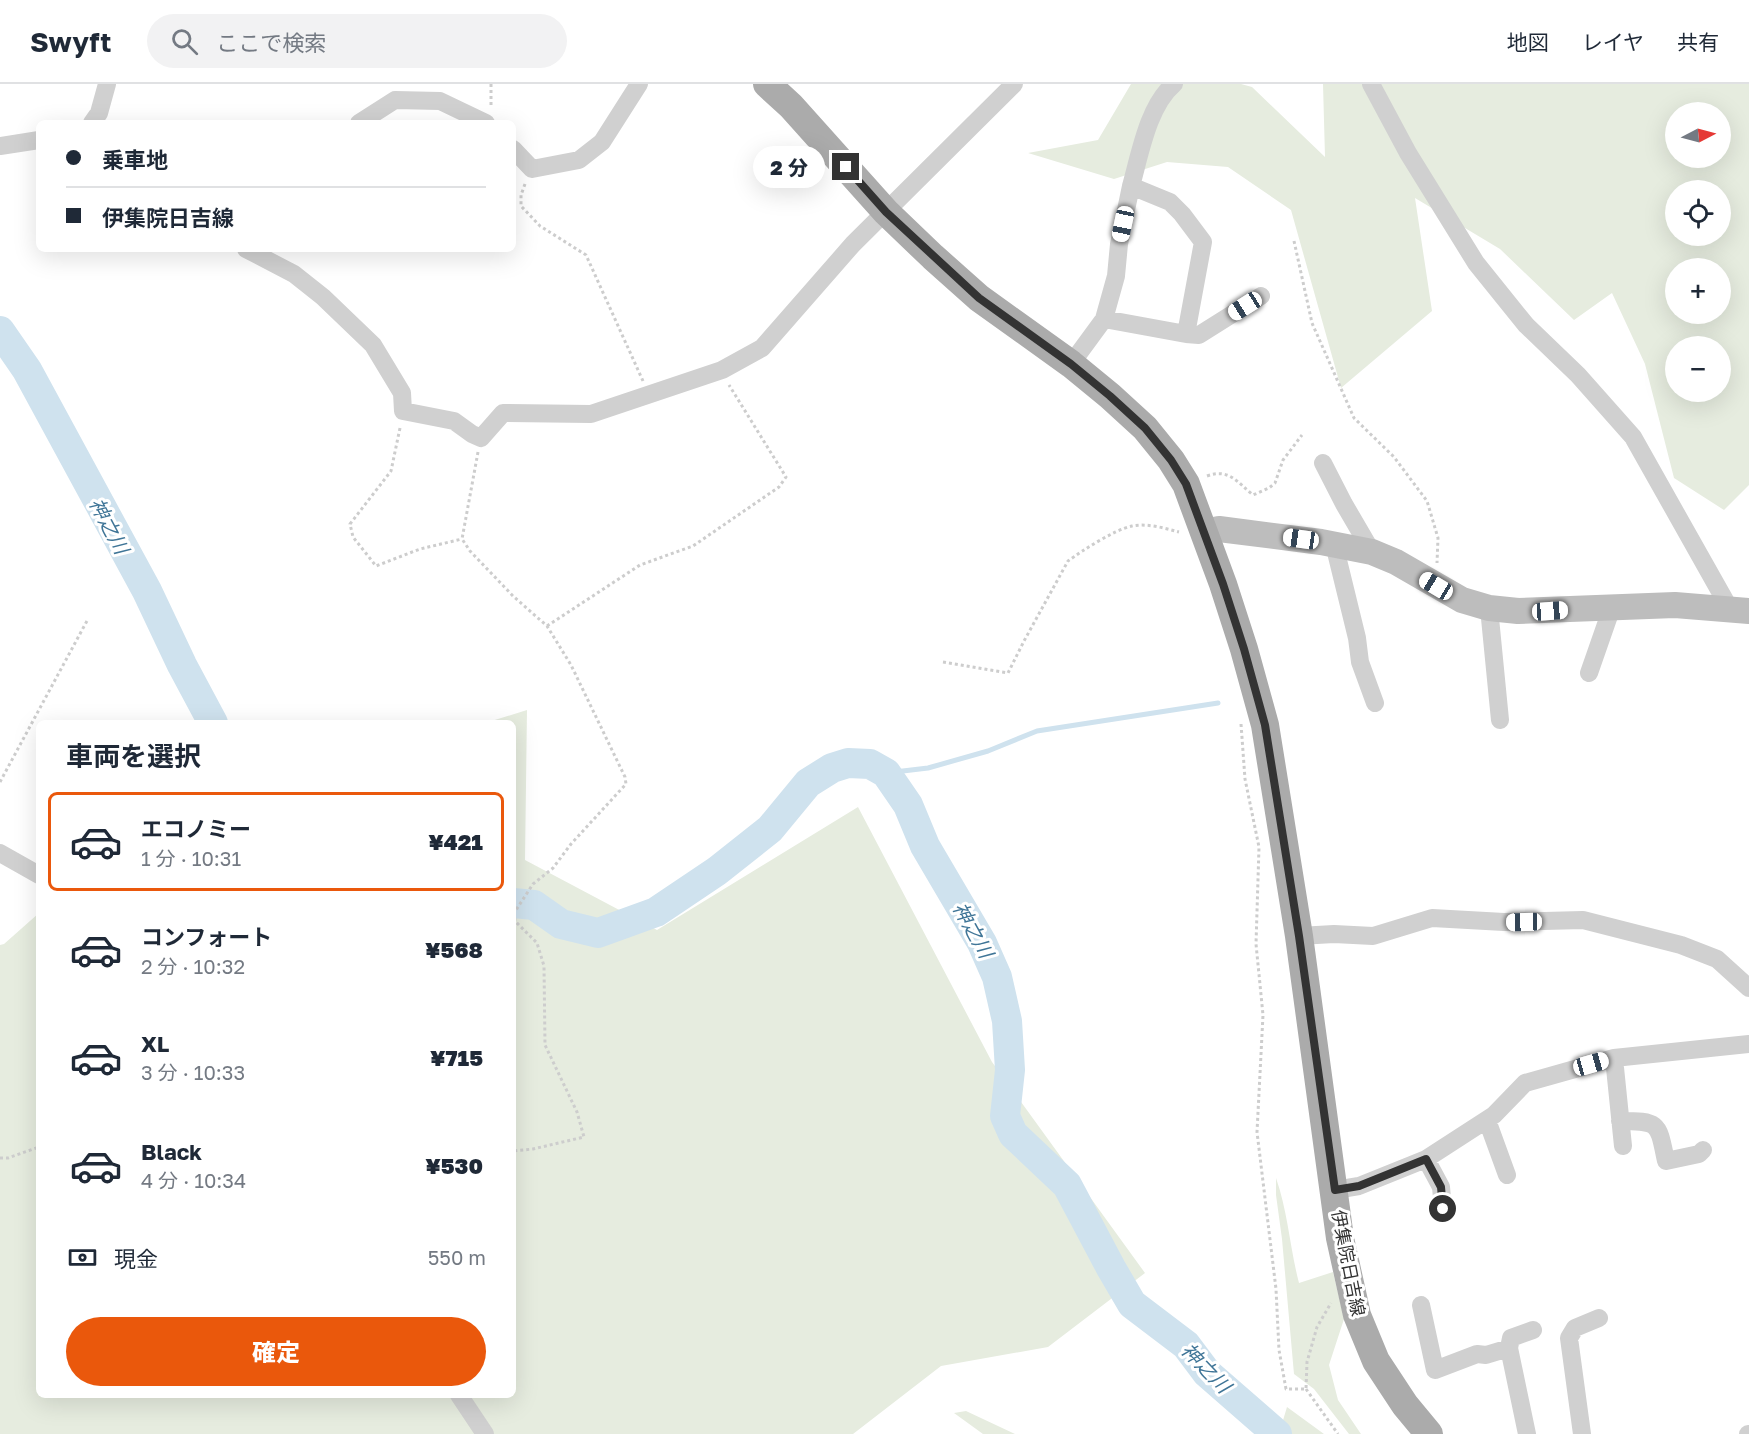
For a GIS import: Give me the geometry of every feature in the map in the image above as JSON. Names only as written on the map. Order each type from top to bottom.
[{"type":"main road","name":"伊集院日吉線","points":[[767,84],[791,106],[886,212],[979,298],[1071,364],[1145,428],[1171,460],[1186,484],[1223,584],[1265,725],[1299,936],[1340,1238],[1348,1281],[1357,1315],[1376,1361],[1405,1405],[1430,1434]]},
{"type":"street","points":[[94,120],[99,113],[107,84]]},
{"type":"street","points":[[516,151],[532,169],[579,160],[602,142],[639,84]]},
{"type":"street","points":[[252,252],[294,274],[323,297],[373,345],[402,393],[403,411],[454,421],[480,438],[503,413],[591,414],[720,371],[762,348],[853,244],[1014,84]]},
{"type":"street","points":[[1071,364],[1104,319],[1116,276],[1119,243],[1131,186],[1153,112],[1156,92],[1166,91],[1174,84]]},
{"type":"street","points":[[1371,84],[1408,153],[1476,263],[1526,325],[1578,375],[1633,437],[1740,611]]},
{"type":"street","points":[[364,120],[395,100],[440,101],[489,118]]},
{"type":"street","points":[[0,146],[36,140]]},
{"type":"street","points":[[1131,186],[1170,202],[1203,242],[1186,334]]},
{"type":"street","points":[[1104,319],[1199,335],[1261,296]]},
{"type":"street","points":[[1323,463],[1372,552]]},
{"type":"street","points":[[1204,532],[1219,529],[1334,544],[1372,552],[1396,562],[1462,600],[1489,608],[1518,611],[1675,605],[1740,611]]},
{"type":"street","points":[[1334,544],[1357,638],[1360,662],[1375,703]]},
{"type":"street","points":[[1589,673],[1612,607]]},
{"type":"street","points":[[1489,608],[1500,720]]},
{"type":"street","points":[[0,853],[36,873]]},
{"type":"street","points":[[1299,936],[1334,934],[1373,936],[1432,918],[1504,922],[1583,920],[1681,945],[1717,959],[1749,988]]},
{"type":"street","points":[[1335,1190],[1359,1186],[1426,1159],[1494,1115],[1525,1083],[1614,1058],[1749,1044]]},
{"type":"street","points":[[1614,1058],[1623,1146]]},
{"type":"street","points":[[1487,1120],[1507,1175]]},
{"type":"street","points":[[1620,1120],[1647,1121],[1654,1125],[1660,1135],[1666,1161],[1699,1154],[1703,1150]]},
{"type":"street","points":[[1426,1159],[1441,1187],[1443,1209]]},
{"type":"street","points":[[1421,1305],[1434,1370],[1477,1354],[1486,1355],[1509,1348]]},
{"type":"street","points":[[1582,1434],[1569,1338],[1575,1328],[1599,1318]]},
{"type":"street","points":[[1527,1434],[1509,1348],[1511,1338],[1533,1330]]},
{"type":"street","points":[[461,1398],[485,1434]]},
{"type":"path","points":[[489,118],[491,84]]},
{"type":"path","points":[[532,169],[521,195],[521,206],[540,226],[586,255],[649,395]]},
{"type":"path","points":[[1294,240],[1312,323],[1353,418],[1394,457],[1427,501],[1438,538],[1436,586]]},
{"type":"path","points":[[547,626],[640,565],[693,546],[779,487],[786,477],[720,371]]},
{"type":"path","points":[[403,411],[391,471],[350,524],[353,537],[376,566],[420,549],[462,539]]},
{"type":"path","points":[[1186,484],[1217,473],[1227,474],[1253,495],[1275,483],[1283,460],[1302,435]]},
{"type":"path","points":[[480,438],[462,539],[470,551],[513,596],[547,626],[572,665],[625,777],[626,784],[571,844],[553,868],[533,884],[516,910]]},
{"type":"path","points":[[943,662],[1008,673],[1068,561],[1080,552],[1133,526],[1160,527],[1191,535],[1204,532]]},
{"type":"path","points":[[0,782],[88,619]]},
{"type":"path","points":[[1241,724],[1245,779],[1259,847],[1256,944],[1263,1015],[1257,1132],[1276,1289],[1279,1350],[1286,1389],[1306,1389]]},
{"type":"path","points":[[516,922],[537,943],[544,966],[545,1045],[577,1112],[584,1137],[516,1151]]},
{"type":"path","points":[[0,1158],[8,1158],[36,1148]]},
{"type":"path","points":[[1338,1434],[1306,1389],[1307,1362],[1317,1327],[1334,1297],[1348,1281]]},
{"type":"shaded area","points":[[1131,84],[1241,84],[1252,87],[1325,157],[1323,84],[1749,84],[1749,485],[1724,510],[1674,478],[1645,364],[1612,293],[1574,320],[1500,249],[1415,198],[1432,311],[1341,388],[1291,210],[1228,167],[1167,162],[1114,179],[1028,153],[1098,140]]},
{"type":"shaded area","points":[[527,710],[525,860],[657,930],[858,807],[992,1062],[1145,1273],[1048,1347],[941,1366],[853,1434],[0,1434],[0,945],[36,916],[36,1398],[516,1398],[516,720],[495,720]]},
{"type":"shaded area","points":[[1276,1178],[1299,1283],[1333,1272],[1344,1319],[1329,1365],[1338,1400],[1361,1434],[1349,1434],[1314,1389],[1294,1374]]},
{"type":"shaded area","points":[[1287,1407],[1324,1434],[1288,1434],[1281,1427]]},
{"type":"shaded area","points":[[966,1411],[1015,1434],[983,1434],[954,1413]]},
{"type":"waterway","name":"神之川","points":[[0,331],[27,370],[147,591],[211,720]]},
{"type":"waterway","points":[[886,773],[928,768],[988,751],[1037,731],[1218,703]]},
{"type":"waterway","name":"神之川","points":[[516,903],[534,905],[561,924],[598,933],[656,912],[717,871],[770,829],[808,783],[832,768],[848,763],[870,764],[886,773],[908,805],[925,846],[982,943],[997,977],[1007,1021],[1010,1070],[1005,1116],[1013,1134],[1067,1185],[1132,1304],[1186,1345],[1207,1373],[1277,1434]]},
{"type":"route","points":[[846,167],[886,212],[979,298],[1071,364],[1145,428],[1171,460],[1186,484],[1223,584],[1265,725],[1282,822],[1335,1190],[1359,1186],[1426,1159],[1441,1187],[1443,1209]]}]
